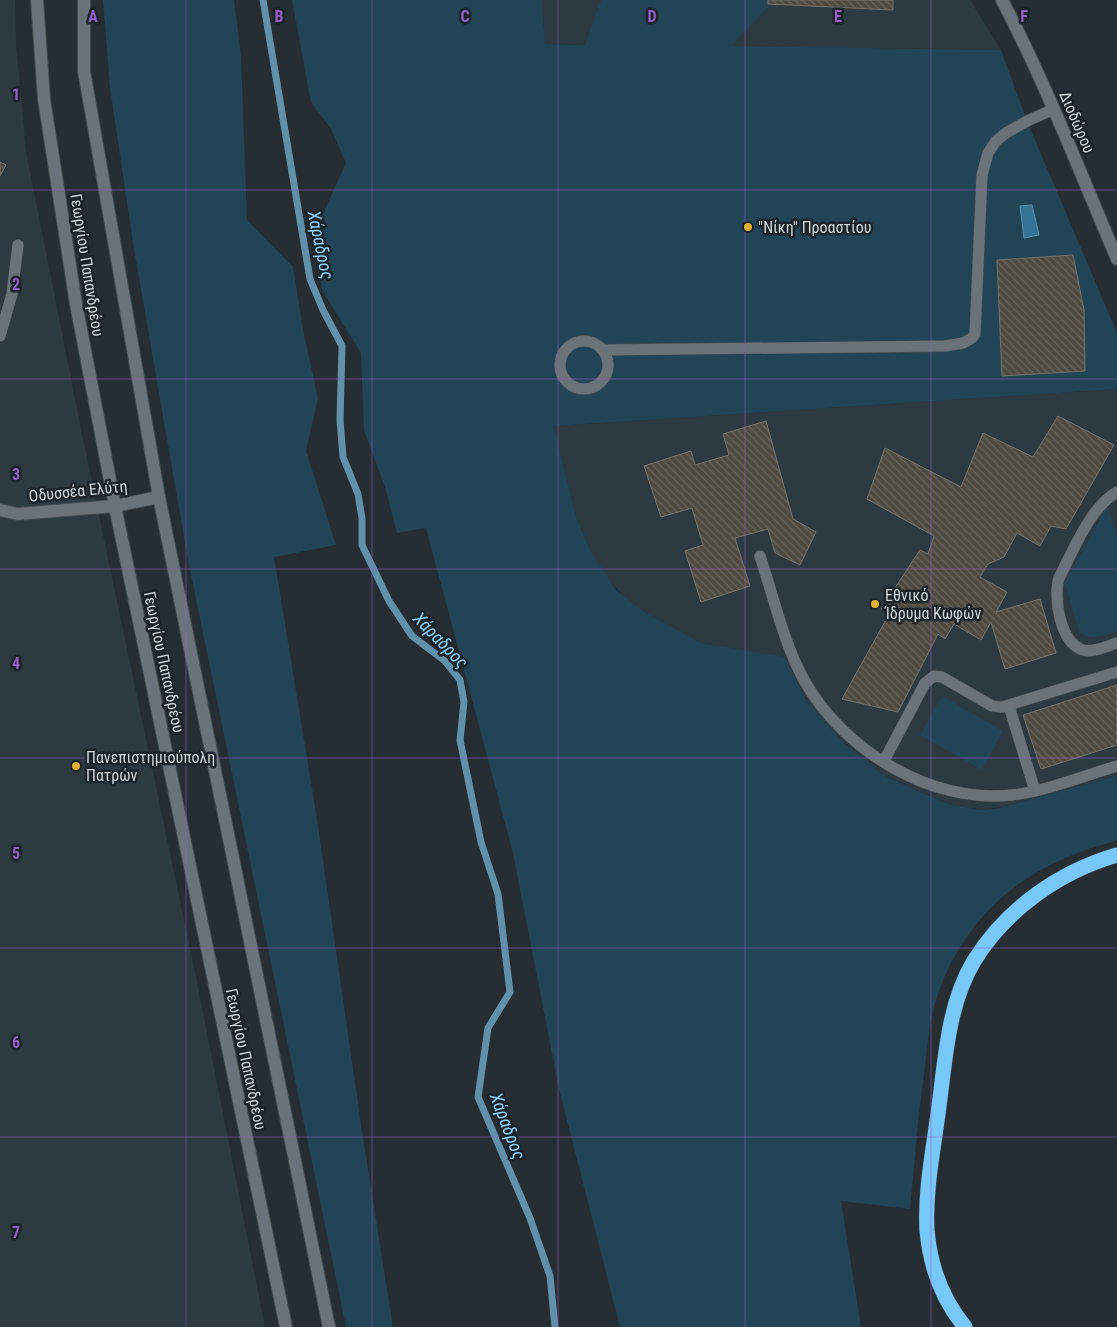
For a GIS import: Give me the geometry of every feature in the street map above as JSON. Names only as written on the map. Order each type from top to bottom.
[{"type":"highway","points":[[965,1327],[952,1311],[938,1282],[931,1258],[927,1231],[927,1196],[949,1035],[960,989],[974,960],[991,937],[1022,906],[1061,879],[1091,865],[1117,856]]},
{"type":"main road","name":"Γεωργίου Παπανδρέου","points":[[37,0],[44,99],[76,304],[115,506],[286,1327]]},
{"type":"main road","name":"Γεωργίου Παπανδρέου","points":[[84,0],[84,71],[159,497],[328,1327]]},
{"type":"main road","name":"Διοδώρου","points":[[1002,0],[1054,109],[1117,259]]},
{"type":"main road","name":"Οδυσσέα Ελύτη","points":[[0,510],[18,514],[115,506],[159,497]]},
{"type":"lane","points":[[603,350],[607,356],[608,372],[599,384],[592,388],[577,388],[564,379],[560,364],[562,356],[566,349],[580,341],[589,341],[603,350],[945,346],[963,343],[975,334],[980,204],[984,162],[992,147],[1001,136],[1027,121],[1054,109]]},
{"type":"lane","points":[[0,336],[12,294],[18,245]]},
{"type":"lane","points":[[1117,492],[1102,502],[1094,514],[1059,578],[1056,588],[1056,602],[1065,631],[1072,642],[1078,647],[1090,651],[1117,643]]},
{"type":"lane","points":[[760,556],[796,662],[809,688],[839,726],[884,761],[914,778],[956,792],[1000,796],[1035,791],[1117,766]]},
{"type":"lane","points":[[884,761],[925,683],[934,676],[942,677],[992,706],[1002,707],[1117,672]]},
{"type":"lane","points":[[1009,706],[1035,791]]},
{"type":"shaded area","name":"Πανεπιστημιούπολη Πατρών","points":[[0,0],[15,0],[16,43],[26,152],[84,444],[197,982],[265,1327],[0,1327]]},
{"type":"shaded area","points":[[103,0],[234,0],[241,56],[247,220],[293,267],[304,335],[318,398],[306,451],[336,545],[274,557],[317,819],[363,1138],[393,1327],[346,1327],[188,560],[134,249],[110,88]]},
{"type":"shaded area","points":[[292,0],[542,0],[545,44],[585,45],[601,0],[775,0],[731,46],[1001,50],[1027,121],[1117,333],[1117,389],[554,426],[576,516],[591,552],[617,591],[643,611],[701,643],[784,657],[806,701],[845,744],[883,775],[952,805],[982,810],[1000,808],[1117,776],[1117,840],[1063,859],[1015,887],[994,905],[976,925],[960,947],[947,972],[937,998],[930,1025],[910,1209],[841,1201],[861,1327],[620,1327],[559,1089],[513,853],[426,528],[397,533],[385,487],[364,430],[361,353],[322,290],[316,229],[346,163],[331,129],[311,102]]},
{"type":"shaded area","points":[[542,0],[970,0],[1001,50],[545,44]]},
{"type":"shaded area","points":[[1032,205],[1039,235],[1024,238],[1020,206]]},
{"type":"shaded area","name":"Εθνικό Ίδρυμα Κωφών","points":[[1117,389],[1117,776],[1009,806],[982,810],[952,805],[883,775],[834,733],[806,701],[794,679],[721,647],[701,643],[643,611],[624,598],[602,571],[591,552],[576,516],[554,426]]},
{"type":"shaded area","points":[[1107,506],[1117,535],[1117,631],[1097,637],[1088,637],[1079,632],[1065,583]]},
{"type":"shaded area","points":[[942,696],[1003,731],[982,770],[920,735]]},
{"type":"building","points":[[768,0],[893,0],[893,10],[768,4]]},
{"type":"building","points":[[0,162],[6,165],[0,176]]},
{"type":"building","points":[[1073,255],[1084,310],[1085,371],[1002,376],[997,260]]},
{"type":"building","points":[[1058,416],[1114,445],[1066,529],[1051,526],[1040,546],[1017,533],[1004,557],[988,564],[980,577],[1007,592],[996,612],[1040,599],[1056,653],[1005,669],[991,622],[981,640],[954,624],[945,639],[938,634],[898,712],[842,699],[892,609],[881,609],[920,550],[928,554],[934,536],[867,499],[885,448],[961,487],[983,433],[1033,457]]},
{"type":"building","points":[[766,421],[793,519],[816,532],[800,565],[775,553],[768,529],[735,538],[750,586],[701,602],[685,551],[703,545],[692,508],[661,517],[644,466],[691,451],[695,465],[729,455],[723,434]]},
{"type":"building","points":[[1117,685],[1117,745],[1041,769],[1023,715]]},
{"type":"waterway","name":"Χάραδρος","points":[[263,0],[310,279],[323,310],[342,346],[340,420],[343,457],[358,494],[362,518],[362,545],[389,601],[412,636],[445,661],[460,680],[464,702],[460,740],[481,842],[498,894],[510,992],[488,1028],[478,1097],[530,1218],[550,1276],[555,1327]]},
{"type":"place","name":"\"Νίκη\" Προαστίου","points":[[748,227]]},
{"type":"place","name":"Εθνικό Ίδρυμα Κωφών","points":[[875,604]]},
{"type":"place","name":"Πανεπιστημιούπολη Πατρών","points":[[76,766]]}]
